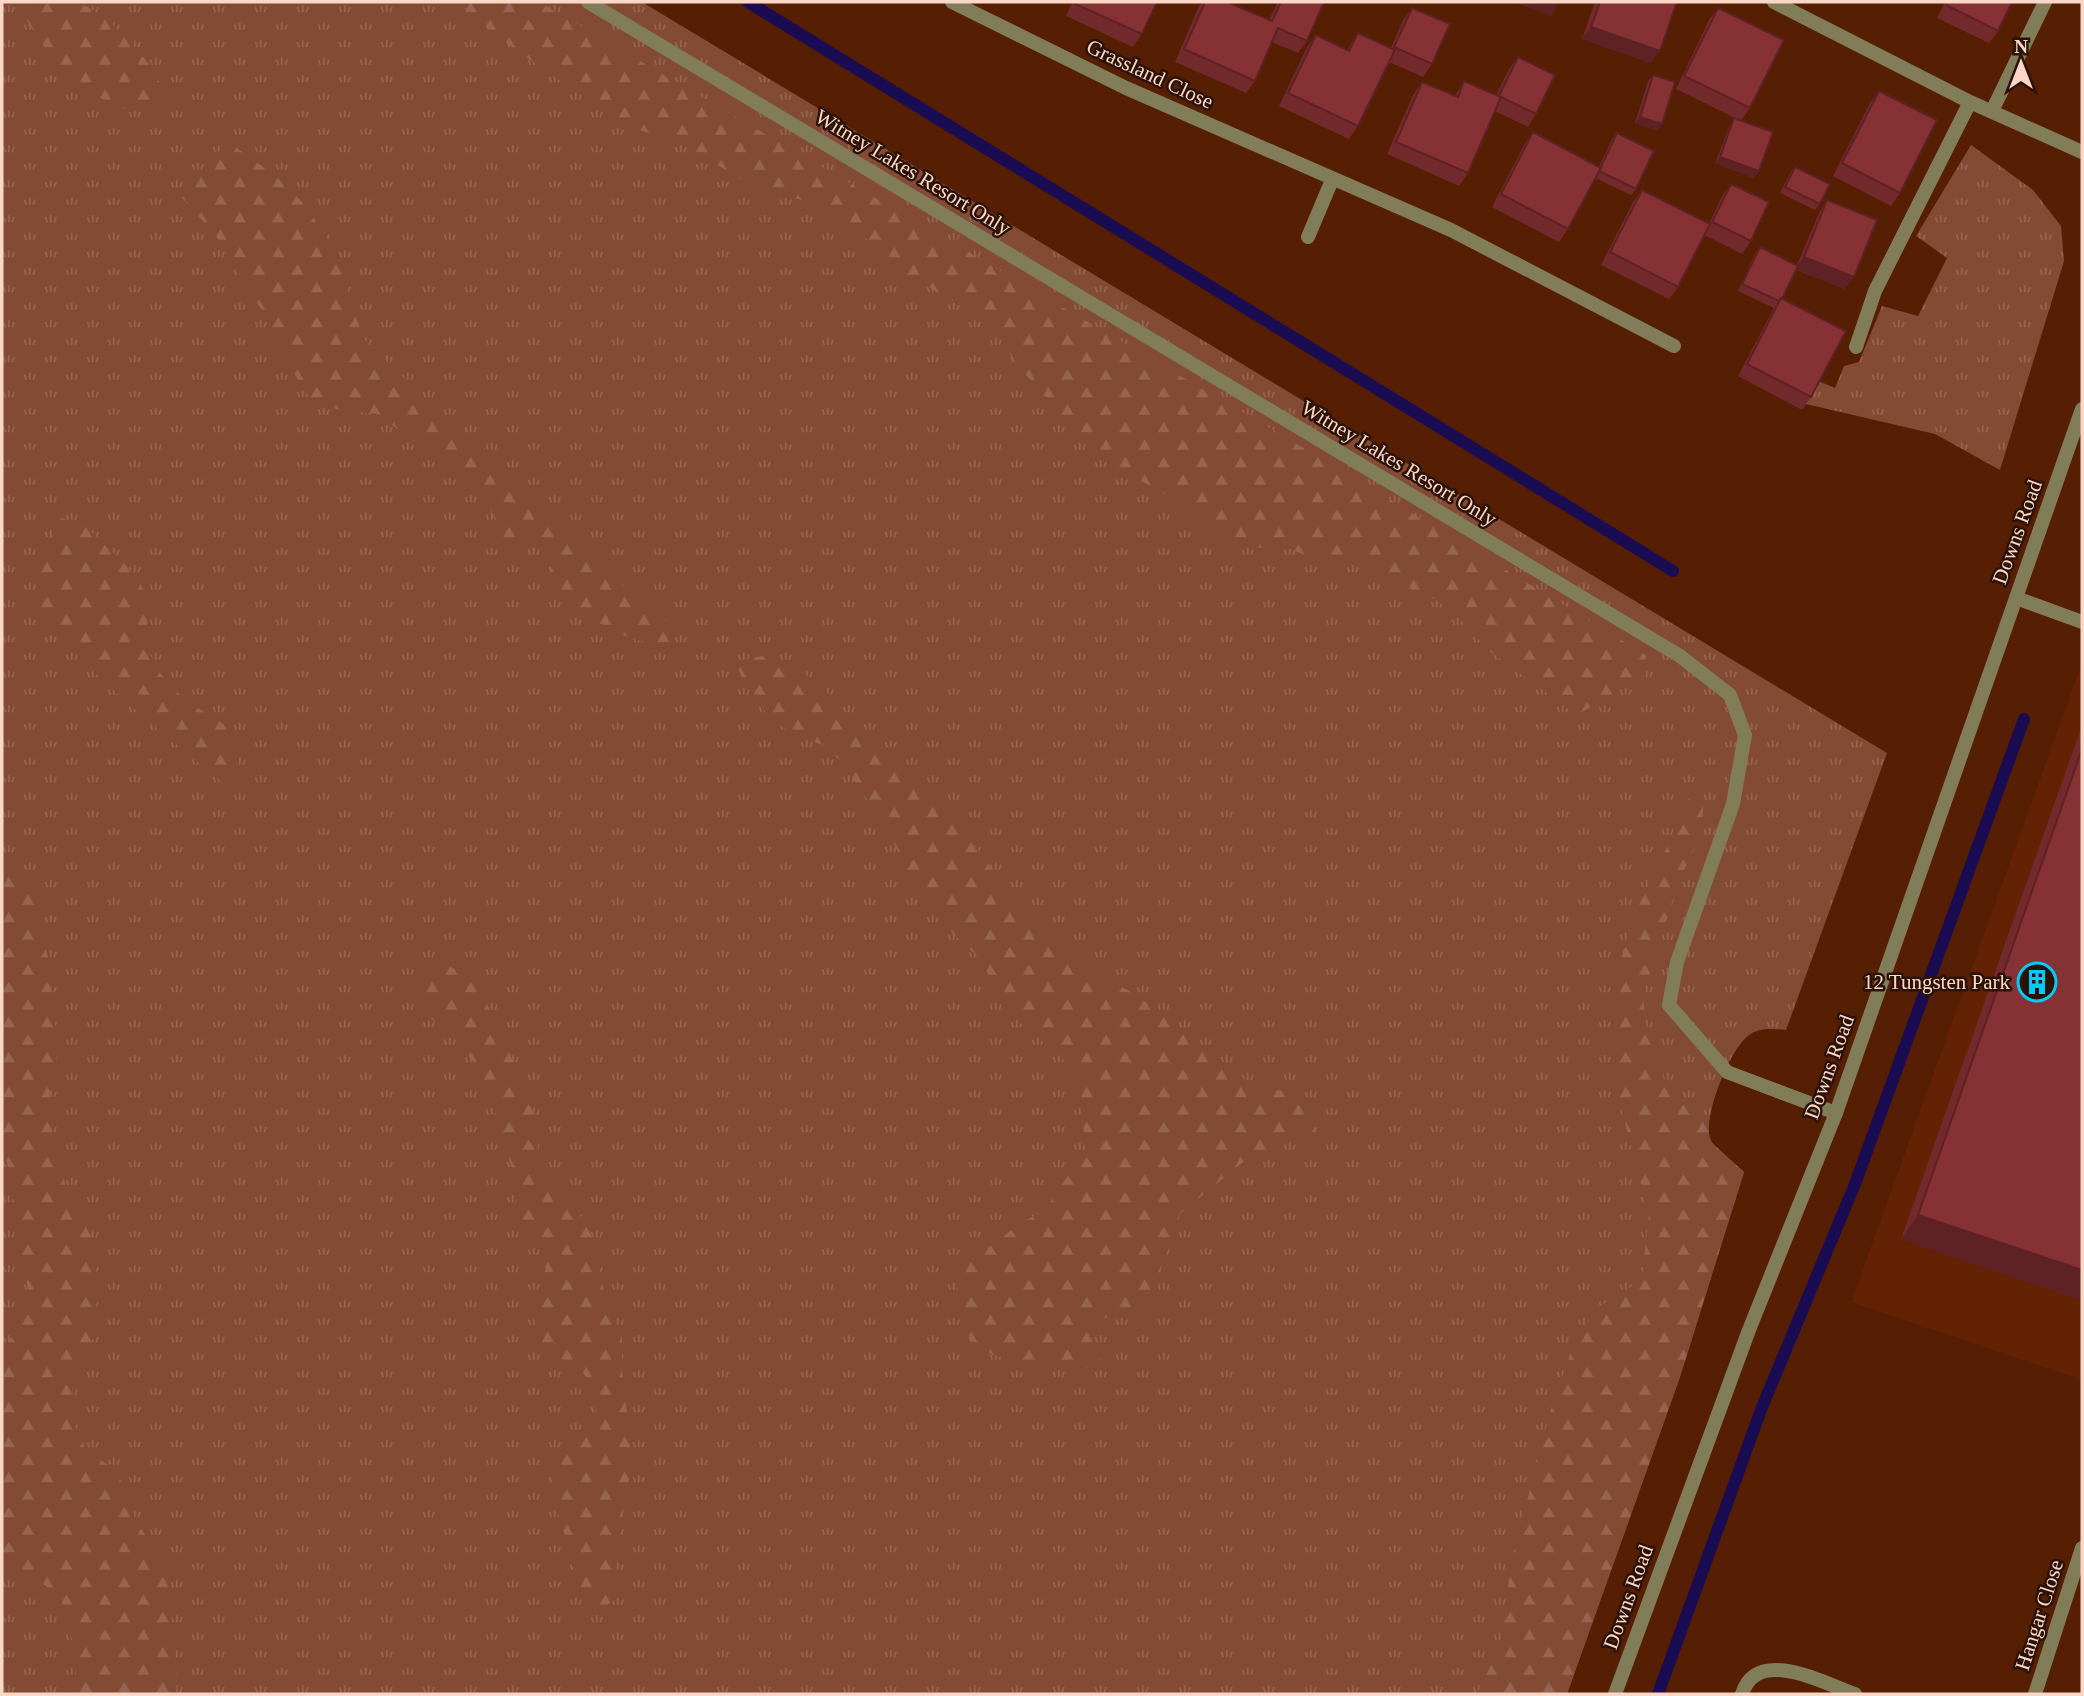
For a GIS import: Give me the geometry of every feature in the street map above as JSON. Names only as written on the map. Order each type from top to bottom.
[{"type":"street","name":"Witney Lakes Resort Only","points":[[588,2],[1680,656],[1730,695],[1745,735],[1733,804],[1677,962],[1669,1004],[1727,1072],[1836,1113]]},
{"type":"street","name":"Grassland Close","points":[[952,2],[1126,88],[1451,230],[1674,346]]},
{"type":"street","points":[[1774,2],[1970,102],[2082,152]]},
{"type":"street","points":[[1992,111],[2045,2]]},
{"type":"street","points":[[1856,347],[1880,280],[1970,102]]},
{"type":"street","points":[[1308,237],[1332,180]]},
{"type":"street","name":"Downs Road","points":[[1615,1694],[1749,1330],[1836,1113],[2082,409]]},
{"type":"street","points":[[2016,598],[2082,622]]},
{"type":"street","name":"Hangar Close","points":[[2035,1694],[2082,1548]]},
{"type":"street","points":[[1741,1694],[1746,1682],[1762,1670],[1789,1671],[1855,1694]]},
{"type":"shaded area","name":"12 Tungsten Park","points":[[2082,663],[2082,1380],[1851,1302]]},
{"type":"green space","points":[[2,2],[642,2],[1887,753],[1786,1030],[1762,1030],[1749,1035],[1734,1053],[1714,1099],[1709,1128],[1712,1143],[1744,1172],[1680,1377],[1567,1694],[2,1694]]},
{"type":"green space","points":[[19,2],[74,2],[101,16],[145,59],[156,75],[166,103],[154,113],[122,108],[97,96],[69,74],[44,47]]},
{"type":"green space","points":[[459,2],[539,2],[1338,468],[1646,655],[1644,676],[1577,715],[1488,650],[1460,619],[1438,601],[1397,583],[1365,563],[1320,562],[1291,549],[1241,547],[1217,540],[1196,522],[1185,505],[1101,459],[1017,365],[991,324],[887,262],[856,228],[808,202],[756,187],[671,139],[627,127],[516,50],[478,21]]},
{"type":"green space","points":[[227,141],[276,176],[303,203],[333,246],[363,338],[432,406],[471,435],[624,586],[655,610],[672,627],[674,641],[641,641],[600,624],[564,598],[557,589],[545,548],[530,531],[517,566],[485,499],[466,479],[377,414],[339,410],[310,398],[279,350],[271,325],[216,236],[182,198]]},
{"type":"green space","points":[[1971,145],[2033,190],[2061,226],[2064,261],[2000,470],[1935,434],[1806,404],[1811,378],[1835,388],[1844,366],[1859,362],[1882,306],[1918,316],[1947,258],[1916,236]]},
{"type":"green space","points":[[59,517],[86,527],[138,577],[147,601],[148,650],[159,672],[184,699],[225,725],[240,771],[228,787],[122,698],[93,671],[48,620],[38,599],[37,579],[42,557]]},
{"type":"green space","points":[[761,656],[791,664],[824,688],[841,709],[897,759],[982,854],[1016,908],[1053,944],[1092,974],[1128,990],[1158,1011],[1254,1087],[1284,1091],[1297,1098],[1312,1117],[1316,1131],[1247,1159],[1181,1213],[1167,1246],[1151,1307],[1093,1321],[1089,1336],[1099,1350],[1103,1368],[1041,1367],[993,1355],[971,1340],[955,1307],[957,1281],[966,1258],[994,1244],[1020,1223],[1044,1211],[1085,1151],[1081,1092],[1063,1059],[1009,1013],[980,959],[942,923],[918,892],[885,826],[841,761],[822,745],[775,724],[746,686],[735,662]]},
{"type":"green space","points":[[1695,793],[1704,799],[1701,833],[1677,886],[1643,996],[1647,1032],[1670,1096],[1707,1119],[1710,1141],[1744,1172],[1680,1377],[1567,1694],[1477,1694],[1499,1648],[1512,1558],[1551,1409],[1576,1337],[1600,1306],[1642,1280],[1649,1213],[1614,1082],[1613,995],[1627,935],[1642,896],[1660,864],[1685,802]]},
{"type":"green space","points":[[2,854],[25,874],[40,909],[55,1010],[56,1062],[49,1098],[54,1147],[69,1196],[91,1236],[98,1282],[94,1337],[72,1382],[75,1426],[86,1450],[111,1467],[126,1488],[131,1511],[162,1564],[169,1589],[177,1676],[176,1694],[78,1694],[70,1629],[60,1596],[2,1555],[2,1350],[26,1318],[29,1297],[2,1132]]},
{"type":"green space","points":[[438,961],[459,971],[475,984],[503,1032],[513,1063],[532,1102],[541,1172],[571,1201],[592,1235],[605,1296],[622,1336],[622,1371],[630,1438],[629,1480],[616,1552],[614,1600],[602,1609],[585,1600],[554,1501],[553,1466],[585,1435],[597,1413],[590,1383],[578,1366],[550,1354],[539,1336],[533,1316],[546,1268],[536,1241],[526,1232],[517,1205],[512,1169],[491,1098],[475,1064],[450,1033],[426,1015],[418,988]]},
{"type":"building","points":[[1157,2],[1142,34],[1075,4]]},
{"type":"building","points":[[1205,2],[1227,2],[1272,21],[1281,2],[1324,2],[1307,41],[1278,28],[1255,81],[1184,49]]},
{"type":"building","points":[[1600,2],[1677,2],[1660,51],[1591,27]]},
{"type":"building","points":[[1948,2],[2012,2],[1998,31],[1946,5]]},
{"type":"building","points":[[1412,8],[1450,24],[1432,64],[1394,47]]},
{"type":"building","points":[[1718,8],[1784,40],[1750,108],[1684,76]]},
{"type":"building","points":[[1358,33],[1395,50],[1358,126],[1288,93],[1316,35],[1349,51]]},
{"type":"building","points":[[1518,57],[1555,75],[1536,114],[1499,96]]},
{"type":"building","points":[[1653,75],[1675,82],[1662,124],[1640,117]]},
{"type":"building","points":[[1464,81],[1501,97],[1468,173],[1396,142],[1422,82],[1458,97]]},
{"type":"building","points":[[1879,91],[1937,120],[1900,193],[1842,163]]},
{"type":"building","points":[[1734,118],[1773,132],[1759,171],[1720,157]]},
{"type":"building","points":[[1533,132],[1601,168],[1568,229],[1501,194]]},
{"type":"building","points":[[1617,133],[1654,151],[1636,189],[1599,171]]},
{"type":"building","points":[[1795,167],[1830,184],[1820,204],[1785,187]]},
{"type":"building","points":[[1731,184],[1769,202],[1751,241],[1712,222]]},
{"type":"building","points":[[1642,190],[1710,224],[1678,287],[1610,252]]},
{"type":"building","points":[[1827,200],[1877,220],[1854,277],[1804,257]]},
{"type":"building","points":[[1760,247],[1798,266],[1779,301],[1742,284]]},
{"type":"building","points":[[1781,298],[1846,331],[1811,397],[1747,364]]},
{"type":"building","name":"12 Tungsten Park","points":[[2082,749],[2082,1270],[1918,1215]]},
{"type":"waterway","points":[[748,2],[1673,571]]},
{"type":"waterway","points":[[1658,1694],[1762,1407],[1855,1184],[2024,719]]},
{"type":"place","name":"12 Tungsten Park","points":[[2037,982]]}]
